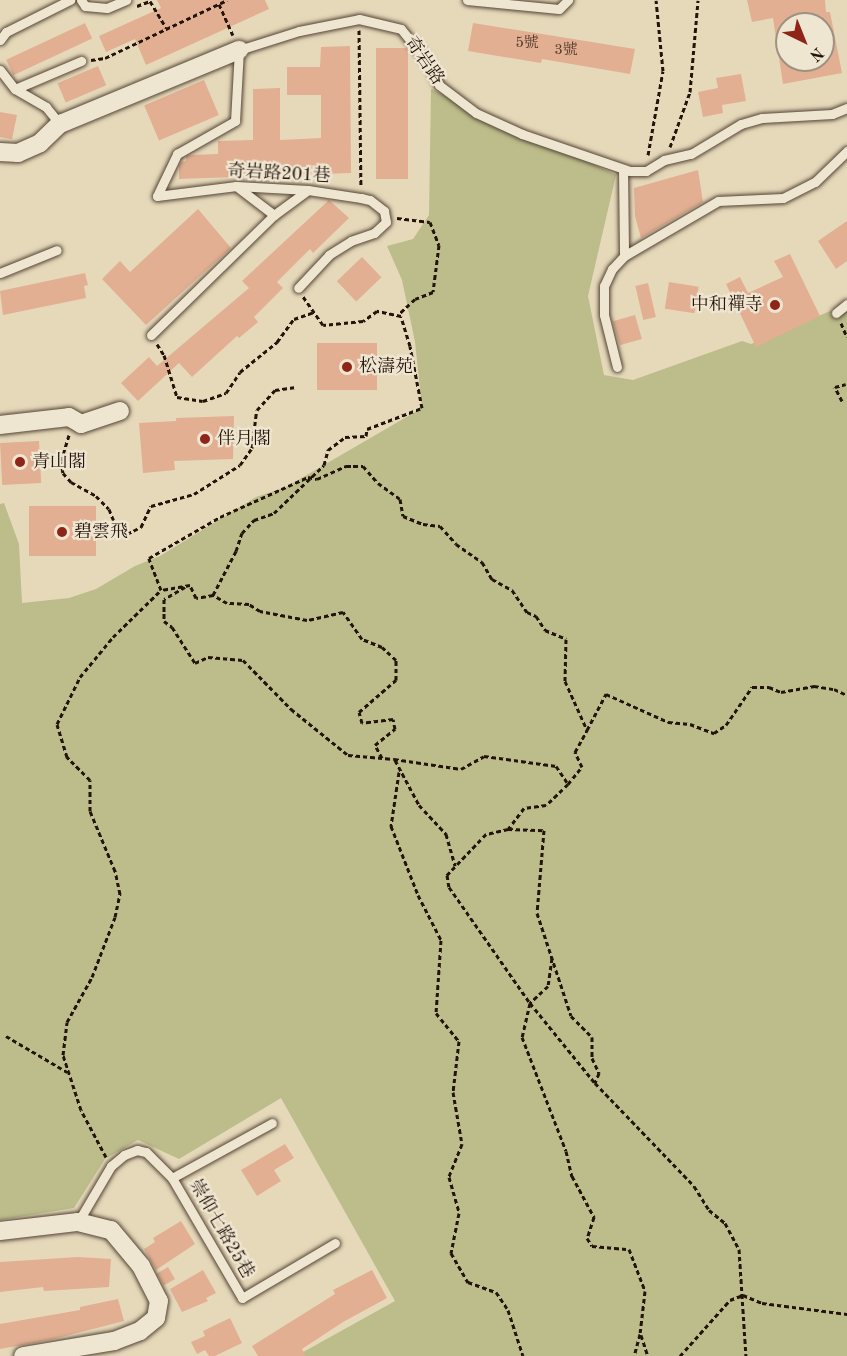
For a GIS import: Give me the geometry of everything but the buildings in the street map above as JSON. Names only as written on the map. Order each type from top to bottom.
[{"type":"street","name":"奇岩路","points":[[0,152],[18,153],[32,146],[60,124],[236,44]]},
{"type":"street","points":[[0,425],[69,417],[81,424],[120,411]]},
{"type":"street","points":[[0,1231],[78,1222],[111,1230],[141,1266],[159,1301],[156,1318],[140,1331],[114,1341],[23,1356]]},
{"type":"lane","points":[[0,40],[3,31],[70,0]]},
{"type":"lane","points":[[81,0],[85,6],[112,6],[126,0]]},
{"type":"lane","points":[[467,0],[559,9],[568,0]]},
{"type":"lane","name":"奇岩路","points":[[236,44],[359,19],[401,29],[427,61],[439,85],[476,113],[522,134],[623,170],[645,171]]},
{"type":"lane","name":"奇岩路201巷","points":[[236,44],[235,121],[177,154],[157,196],[236,186],[308,190],[370,200],[384,211],[385,216]]},
{"type":"lane","points":[[0,88],[13,86],[81,61]]},
{"type":"lane","points":[[0,70],[13,86],[46,107],[60,124]]},
{"type":"lane","points":[[645,171],[664,160],[691,153],[741,124],[762,118],[832,114],[847,108]]},
{"type":"lane","points":[[617,367],[604,315],[604,286],[612,269],[624,256],[718,201],[783,198],[815,182],[847,151]]},
{"type":"lane","points":[[623,170],[624,256]]},
{"type":"lane","points":[[236,186],[274,215]]},
{"type":"lane","points":[[151,335],[274,215],[308,190]]},
{"type":"lane","points":[[298,288],[329,255],[351,241],[374,233],[386,222],[385,216]]},
{"type":"lane","points":[[0,273],[57,250]]},
{"type":"lane","points":[[836,313],[847,304]]},
{"type":"lane","name":"崇仰七路25巷","points":[[172,1178],[272,1123]]},
{"type":"lane","name":"崇仰七路25巷","points":[[78,1222],[111,1166],[124,1155],[137,1150],[146,1152],[172,1178],[242,1298],[335,1244]]},
{"type":"path","points":[[81,61],[105,58],[227,0]]},
{"type":"path","points":[[645,171],[663,71],[656,0]]},
{"type":"path","points":[[664,160],[690,92],[698,0]]},
{"type":"path","points":[[112,6],[117,14],[150,1],[166,28]]},
{"type":"path","points":[[219,4],[236,44]]},
{"type":"path","points":[[359,19],[361,198]]},
{"type":"path","points":[[385,216],[430,222],[439,245],[433,292],[415,299],[398,315]]},
{"type":"path","points":[[213,595],[236,551],[242,533],[254,520],[274,513],[308,477],[324,465],[328,450],[345,437],[366,436],[367,429],[422,408],[410,346],[401,316],[377,311],[363,321],[323,325],[298,288]]},
{"type":"path","points":[[151,335],[164,355],[177,397],[203,401],[226,393],[240,372],[277,342],[294,320],[314,312]]},
{"type":"path","points":[[842,401],[835,387],[847,384]]},
{"type":"path","points":[[69,417],[69,442],[61,461],[63,473],[71,482],[96,496],[109,509],[116,526],[127,534],[141,527],[151,506],[195,494],[240,465],[252,448],[257,410],[275,390],[296,387]]},
{"type":"path","points":[[161,590],[149,558],[220,517],[308,477],[317,479],[346,465],[363,466],[378,483],[400,499],[403,516],[423,524],[440,526],[456,544],[482,561],[492,579],[512,590],[527,612],[536,616],[545,630],[566,639],[565,681],[587,730]]},
{"type":"path","points":[[111,1166],[81,1110],[63,1055],[67,1022],[92,977],[115,917],[120,894],[115,871],[90,811],[90,780],[67,756],[57,724],[80,676],[113,637],[161,590],[190,585],[196,598],[213,595],[226,603],[249,604],[260,611],[307,620],[343,612],[362,639],[382,647],[396,660],[396,680],[359,712],[362,723],[393,719],[395,729],[375,745],[382,758]]},
{"type":"path","points":[[188,586],[164,599],[164,621],[172,627],[195,663],[208,657],[243,660],[291,709],[348,755],[461,769],[484,756],[556,766],[568,784]]},
{"type":"path","points":[[508,829],[524,808],[546,805],[582,767],[575,752],[606,694],[668,722],[690,724],[714,733],[726,726],[752,687],[770,687],[781,692],[814,686],[834,689],[847,695]]},
{"type":"path","points":[[394,759],[399,772],[419,805],[446,834],[455,866]]},
{"type":"path","points":[[399,772],[391,826],[418,895],[441,940],[436,1013],[459,1041],[453,1092],[462,1144],[449,1177],[459,1213],[451,1253],[468,1282],[496,1292],[508,1310],[522,1356]]},
{"type":"path","points":[[595,1083],[599,1073],[592,1058],[592,1037],[571,1016],[537,913],[544,830],[508,829],[486,834],[447,875],[449,887],[530,1003],[595,1083],[694,1186],[709,1210],[724,1223],[739,1249],[746,1356]]},
{"type":"path","points":[[553,956],[548,986],[530,1003],[522,1037],[566,1151],[572,1176],[594,1217],[587,1238],[592,1246],[628,1249],[645,1291],[640,1334],[634,1356]]},
{"type":"path","points":[[6,1036],[69,1073]]},
{"type":"path","points":[[680,1356],[730,1300],[743,1295],[762,1303],[847,1314]]},
{"type":"path","points":[[640,1334],[648,1356]]},
{"type":"green space","points":[[431,89],[616,175],[588,296],[604,375],[633,380],[742,341],[751,344],[847,304],[847,1356],[296,1356],[395,1301],[281,1098],[179,1159],[138,1140],[105,1159],[74,1208],[0,1220],[0,504],[4,503],[19,544],[22,603],[69,598],[96,589],[135,566],[160,556],[256,497],[286,487],[422,408],[415,342],[402,280],[387,246],[413,239],[429,215]]},
{"type":"place","name":"中和禪寺","points":[[775,305]]},
{"type":"place","name":"松濤苑","points":[[347,367]]},
{"type":"place","name":"伴月閣","points":[[205,439]]},
{"type":"place","name":"青山閣","points":[[20,462]]},
{"type":"place","name":"碧雲飛","points":[[62,532]]}]
